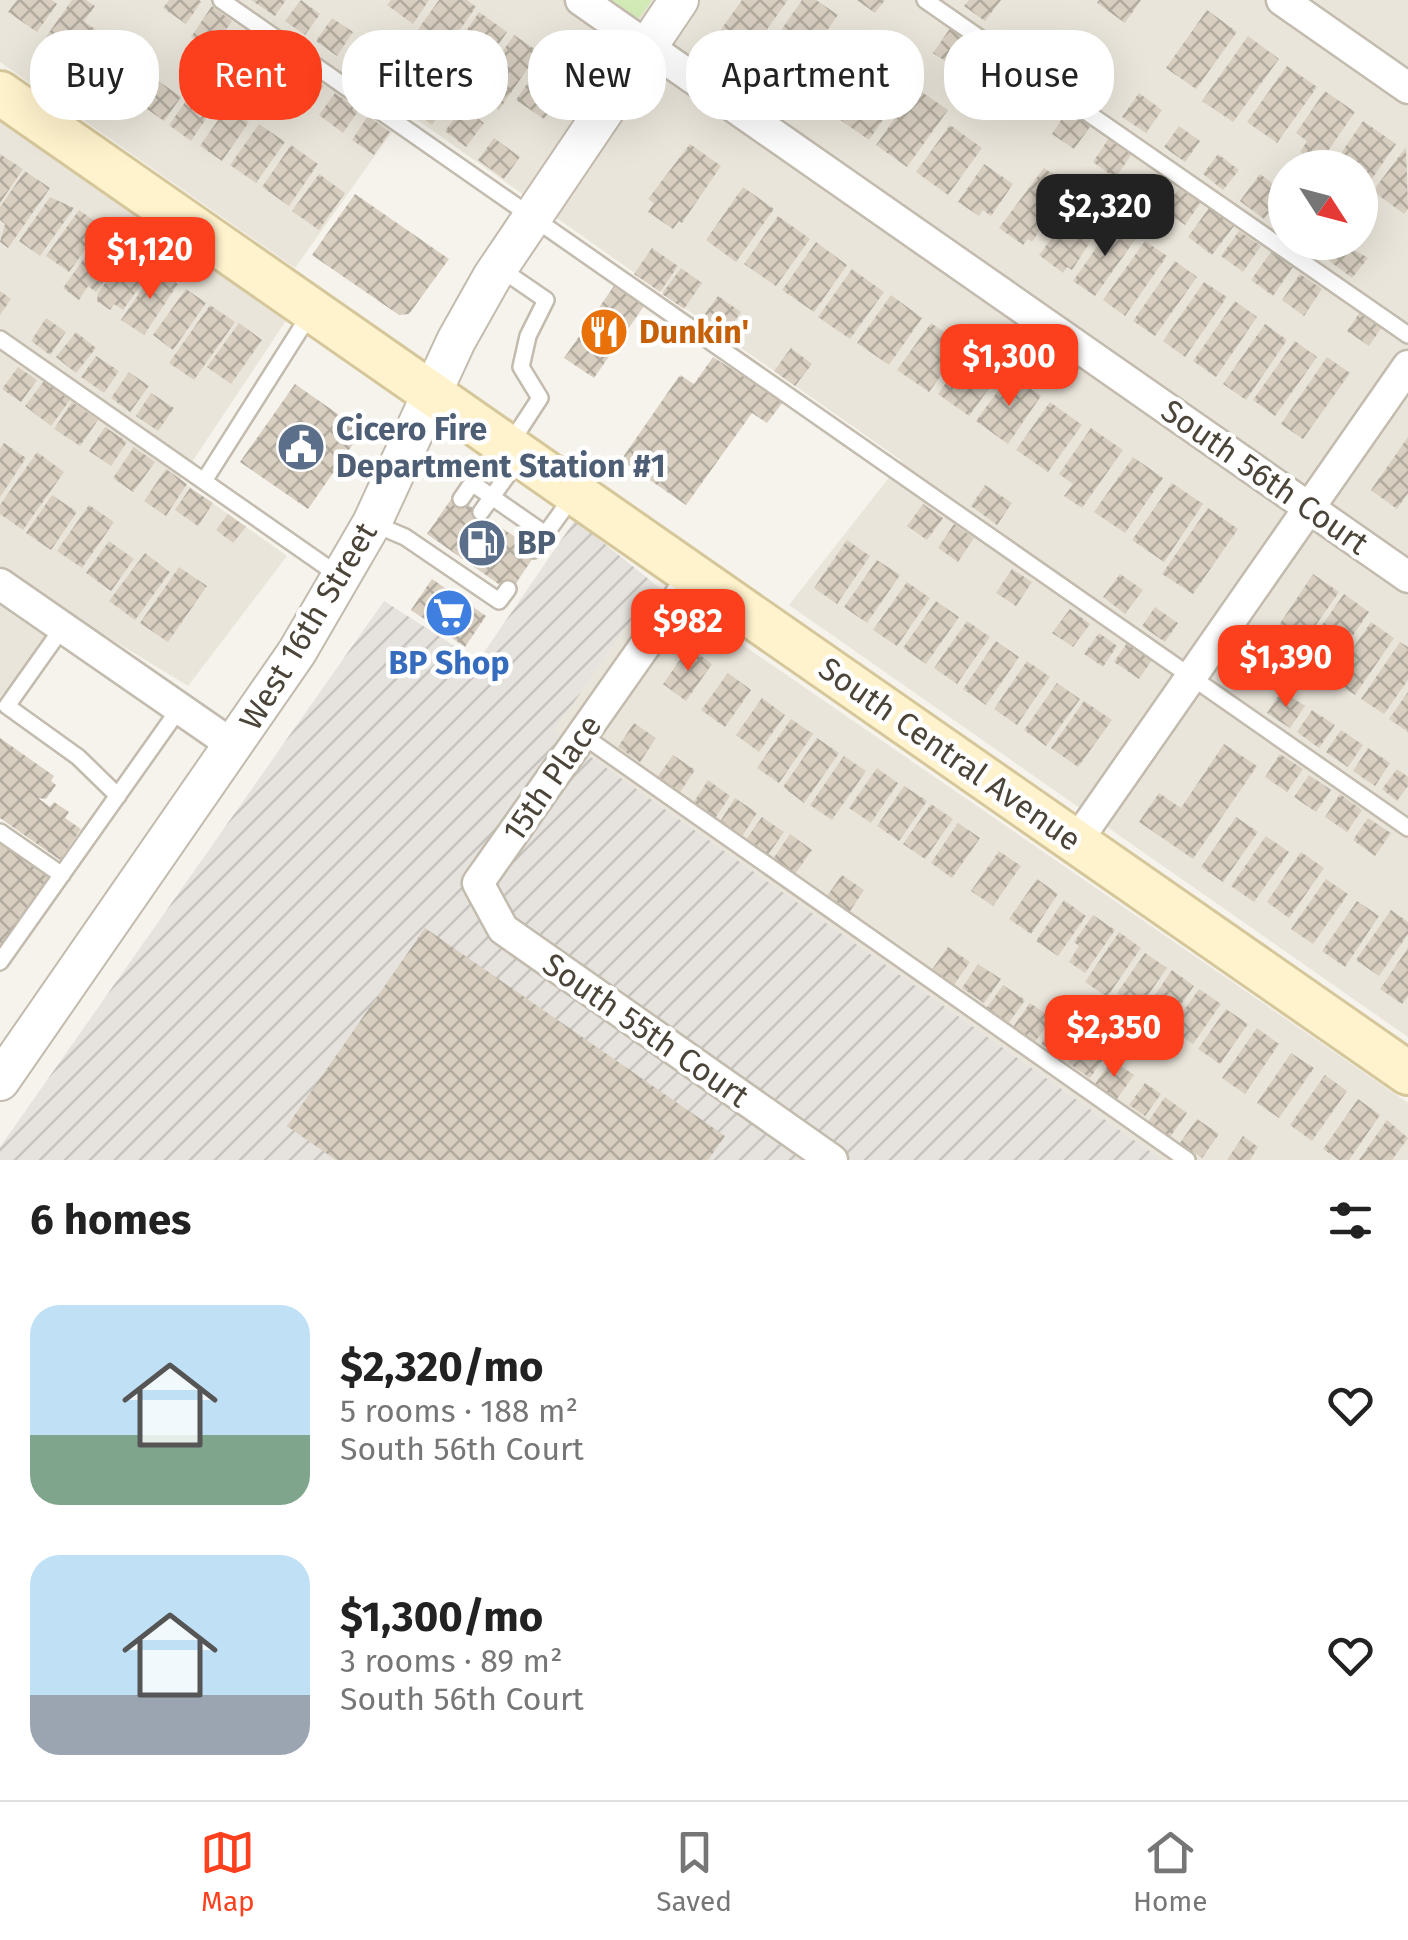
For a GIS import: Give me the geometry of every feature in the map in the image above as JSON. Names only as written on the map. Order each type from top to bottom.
[{"type":"main road","name":"South Central Avenue","points":[[0,93],[1408,1073]]},
{"type":"street","name":"South 56th Court","points":[[581,0],[624,30]]},
{"type":"street","name":"West 16th Street","points":[[658,30],[679,0]]},
{"type":"street","points":[[1282,0],[1408,88]]},
{"type":"street","name":"South 56th Court","points":[[666,59],[1408,577]]},
{"type":"street","name":"West 16th Street","points":[[0,1081],[234,746],[342,578],[372,523],[431,393],[498,266],[596,120]]},
{"type":"street","points":[[1076,842],[1408,366]]},
{"type":"street","name":"15th Place","points":[[478,883],[694,576]]},
{"type":"street","points":[[0,584],[234,746]]},
{"type":"street","name":"South 55th Court","points":[[478,883],[503,929],[832,1160]]},
{"type":"lane","points":[[221,0],[1408,828]]},
{"type":"lane","points":[[925,0],[1408,336]]},
{"type":"lane","points":[[482,512],[540,398],[521,367],[528,336],[546,300],[498,266]]},
{"type":"lane","points":[[204,481],[312,310]]},
{"type":"lane","points":[[0,339],[342,578]]},
{"type":"lane","points":[[461,500],[472,483],[545,534]]},
{"type":"lane","points":[[534,550],[576,492]]},
{"type":"lane","points":[[510,533],[521,518]]},
{"type":"lane","points":[[372,523],[430,544],[479,578],[499,601],[508,588]]},
{"type":"lane","points":[[62,628],[7,706],[78,756],[118,796]]},
{"type":"lane","points":[[0,962],[180,709]]},
{"type":"lane","points":[[582,734],[1187,1160]]},
{"type":"lane","points":[[0,832],[62,875]]},
{"type":"shaded area","points":[[0,0],[1408,0],[1408,1037],[789,605],[902,461],[417,120],[508,120],[508,30],[342,30],[342,120],[400,120],[295,268],[83,120],[159,120],[159,30],[30,30],[30,83],[0,62]]},
{"type":"shaded area","points":[[0,122],[287,319],[180,480],[287,556],[188,686],[70,614],[0,697]]},
{"type":"shaded area","points":[[575,520],[656,585],[554,731],[1162,1160],[0,1160],[0,1147],[384,601],[478,661]]},
{"type":"shaded area","points":[[656,585],[1408,1103],[1408,1160],[1162,1160],[554,731]]},
{"type":"green space","points":[[601,0],[652,0],[640,17],[631,18]]},
{"type":"building","points":[[17,0],[52,0],[57,4],[38,30],[8,12]]},
{"type":"building","points":[[72,0],[86,0],[95,6],[84,21],[96,30],[51,30]]},
{"type":"building","points":[[169,0],[201,2],[186,24],[163,8]]},
{"type":"building","points":[[251,0],[286,0],[275,16]]},
{"type":"building","points":[[301,0],[320,14],[309,30],[298,30],[285,21]]},
{"type":"building","points":[[391,0],[429,0],[413,24],[387,5]]},
{"type":"building","points":[[439,0],[467,0],[476,7],[460,30],[418,30]]},
{"type":"building","points":[[742,0],[788,0],[767,30],[721,30]]},
{"type":"building","points":[[802,0],[816,0],[838,15],[827,30],[781,30]]},
{"type":"building","points":[[857,0],[885,0],[875,13]]},
{"type":"building","points":[[969,0],[1001,0],[985,21],[964,6]]},
{"type":"building","points":[[1141,0],[1125,23],[1097,3]]},
{"type":"building","points":[[212,6],[232,21],[226,30],[196,30]]},
{"type":"building","points":[[1207,10],[1237,32],[1196,89],[1166,68]]},
{"type":"building","points":[[479,12],[504,30],[467,30]]},
{"type":"building","points":[[332,18],[350,30],[342,30],[342,48],[337,56],[322,45],[322,32]]},
{"type":"building","points":[[514,35],[528,45],[528,68],[508,97],[508,44]]},
{"type":"building","points":[[1248,36],[1279,59],[1233,122],[1202,101]]},
{"type":"building","points":[[944,37],[944,60],[933,53]]},
{"type":"building","points":[[1287,66],[1317,87],[1277,143],[1247,122]]},
{"type":"building","points":[[159,81],[179,96],[164,121],[159,117]]},
{"type":"building","points":[[528,83],[528,108],[516,100]]},
{"type":"building","points":[[1325,91],[1355,112],[1328,150],[1301,150],[1307,141],[1296,133]]},
{"type":"building","points":[[335,93],[342,98],[342,120],[352,120],[343,133],[322,117],[322,111]]},
{"type":"building","points":[[1139,93],[1162,110],[1146,133],[1122,117]]},
{"type":"building","points":[[924,94],[944,107],[944,116],[907,167],[876,145],[894,120],[924,120]]},
{"type":"building","points":[[179,111],[179,120],[205,120],[191,141],[169,125]]},
{"type":"building","points":[[218,120],[249,122],[222,161],[200,146]]},
{"type":"building","points":[[365,120],[374,120],[390,132],[374,155],[352,140]]},
{"type":"building","points":[[453,120],[484,123],[466,147],[445,131]]},
{"type":"building","points":[[840,120],[883,120],[869,140]]},
{"type":"building","points":[[1061,120],[1086,120],[1092,124],[1074,149],[1052,134]]},
{"type":"building","points":[[1363,121],[1396,144],[1378,170],[1378,150],[1343,150]]},
{"type":"building","points":[[259,124],[285,142],[256,183],[230,165]]},
{"type":"building","points":[[950,125],[982,148],[948,195],[916,172]]},
{"type":"building","points":[[1179,126],[1200,141],[1185,162],[1164,147]]},
{"type":"building","points":[[494,138],[520,157],[504,179],[478,160]]},
{"type":"building","points":[[1109,138],[1132,154],[1115,178],[1093,162]]},
{"type":"building","points":[[690,144],[721,166],[682,223],[679,221],[673,229],[648,212],[654,203],[648,199]]},
{"type":"building","points":[[291,145],[318,164],[289,206],[262,187]]},
{"type":"building","points":[[1406,147],[1408,209],[1404,214],[1378,195],[1378,184]]},
{"type":"building","points":[[0,154],[23,169],[0,203]]},
{"type":"building","points":[[1218,154],[1239,170],[1223,190],[1203,174]]},
{"type":"building","points":[[984,164],[1013,184],[991,216],[983,210],[979,216],[958,202]]},
{"type":"building","points":[[1044,168],[1069,185],[1032,242],[1028,239],[1023,245],[999,228]]},
{"type":"building","points":[[25,171],[50,188],[8,248],[0,242],[5,224],[0,220],[0,207]]},
{"type":"building","points":[[319,174],[345,193],[319,230],[292,211]]},
{"type":"building","points":[[1260,174],[1268,180],[1268,214],[1264,219],[1240,201]]},
{"type":"building","points":[[743,187],[774,209],[736,262],[706,240]]},
{"type":"building","points":[[1180,187],[1201,202],[1185,225],[1164,210]]},
{"type":"building","points":[[355,194],[449,259],[409,314],[399,315],[312,255]]},
{"type":"building","points":[[1084,196],[1109,213],[1072,270],[1067,267],[1063,273],[1039,255]]},
{"type":"building","points":[[50,197],[74,208],[40,256],[19,241]]},
{"type":"building","points":[[1209,208],[1234,226],[1212,255],[1188,237]]},
{"type":"building","points":[[79,210],[102,226],[69,272],[46,256]]},
{"type":"building","points":[[778,216],[810,239],[776,286],[744,264]]},
{"type":"building","points":[[1115,221],[1137,237],[1095,296],[1073,281]]},
{"type":"building","points":[[105,229],[129,246],[96,292],[88,286],[79,300],[63,288]]},
{"type":"building","points":[[1239,231],[1261,246],[1243,272],[1221,256]]},
{"type":"building","points":[[1145,241],[1167,256],[1125,316],[1103,300]]},
{"type":"building","points":[[816,242],[847,265],[814,312],[782,290]]},
{"type":"building","points":[[131,247],[153,268],[123,310],[114,304],[110,310],[97,301],[98,293]]},
{"type":"building","points":[[652,248],[678,266],[660,292],[634,274]]},
{"type":"building","points":[[1268,256],[1268,260],[1283,260],[1293,267],[1273,296],[1251,280]]},
{"type":"building","points":[[1328,260],[1366,260],[1352,278]]},
{"type":"building","points":[[1175,261],[1197,277],[1155,336],[1133,321]]},
{"type":"building","points":[[681,268],[702,283],[684,309],[662,294]]},
{"type":"building","points":[[156,269],[178,284],[144,335],[121,320]]},
{"type":"building","points":[[852,269],[884,292],[850,339],[818,317]]},
{"type":"building","points":[[1300,274],[1322,289],[1304,316],[1282,300]]},
{"type":"building","points":[[1204,282],[1227,297],[1185,357],[1163,341]]},
{"type":"building","name":"Dunkin'","points":[[614,286],[644,306],[594,378],[564,358]]},
{"type":"building","points":[[186,289],[206,303],[173,350],[153,335]]},
{"type":"building","points":[[0,291],[11,299],[0,315]]},
{"type":"building","points":[[891,295],[922,318],[889,365],[857,343]]},
{"type":"building","points":[[718,296],[741,312],[724,336],[701,319]]},
{"type":"building","points":[[1235,301],[1257,317],[1216,377],[1193,361]]},
{"type":"building","points":[[210,305],[235,322],[194,380],[169,363]]},
{"type":"building","points":[[1360,312],[1382,327],[1369,346],[1347,331]]},
{"type":"building","points":[[46,318],[66,332],[50,355],[31,341]]},
{"type":"building","points":[[239,323],[262,340],[231,384],[207,367]]},
{"type":"building","points":[[931,323],[963,345],[929,392],[897,370]]},
{"type":"building","points":[[1265,324],[1287,340],[1246,400],[1223,384]]},
{"type":"building","points":[[76,332],[96,348],[76,373],[56,357]]},
{"type":"building","points":[[1295,341],[1317,357],[1275,416],[1253,400]]},
{"type":"building","points":[[971,347],[1003,369],[969,416],[938,394]]},
{"type":"building","points":[[791,348],[812,364],[795,386],[774,371]]},
{"type":"building","points":[[96,356],[119,371],[104,393],[81,377]]},
{"type":"building","points":[[713,357],[783,402],[767,423],[752,413],[686,505],[621,460],[680,375],[694,384]]},
{"type":"building","points":[[1327,357],[1350,373],[1303,439],[1281,424]]},
{"type":"building","points":[[18,367],[37,380],[21,402],[2,389]]},
{"type":"building","points":[[129,372],[149,386],[130,412],[111,398]]},
{"type":"building","points":[[1010,374],[1041,396],[1008,444],[976,421]]},
{"type":"building","points":[[44,381],[70,400],[51,426],[25,406]]},
{"type":"building","name":"Cicero Fire Department Station #1","points":[[295,384],[362,431],[308,509],[240,462]]},
{"type":"building","points":[[151,393],[174,408],[158,431],[136,416]]},
{"type":"building","points":[[72,402],[98,420],[80,446],[54,429]]},
{"type":"building","points":[[1050,402],[1082,425],[1048,472],[1016,450]]},
{"type":"building","points":[[105,427],[127,442],[111,466],[89,451]]},
{"type":"building","points":[[1091,428],[1123,450],[1082,508],[1064,496],[1073,484],[1059,474]]},
{"type":"building","points":[[1408,437],[1408,493],[1397,509],[1371,490]]},
{"type":"building","points":[[4,443],[26,458],[0,497],[0,449]]},
{"type":"building","points":[[134,447],[155,462],[133,492],[113,478]]},
{"type":"building","points":[[37,452],[64,472],[23,530],[0,514],[0,505]]},
{"type":"building","points":[[1133,457],[1163,478],[1125,533],[1094,512]]},
{"type":"building","points":[[166,469],[187,484],[166,516],[144,501]]},
{"type":"building","points":[[1172,483],[1203,504],[1164,562],[1132,540]]},
{"type":"building","points":[[985,485],[1012,503],[997,525],[971,506]]},
{"type":"building","points":[[190,488],[213,503],[198,526],[175,510]]},
{"type":"building","points":[[52,495],[77,512],[51,550],[26,533]]},
{"type":"building","name":"BP","points":[[454,495],[537,552],[510,592],[427,534]]},
{"type":"building","points":[[923,504],[943,518],[927,540],[907,526]]},
{"type":"building","points":[[89,505],[114,522],[82,568],[57,551]]},
{"type":"building","points":[[1208,508],[1238,529],[1193,594],[1162,574]]},
{"type":"building","points":[[228,514],[246,527],[233,543],[216,530]]},
{"type":"building","points":[[954,524],[974,538],[958,562],[938,548]]},
{"type":"building","points":[[847,540],[870,556],[837,604],[814,588]]},
{"type":"building","points":[[109,541],[134,559],[111,591],[86,573]]},
{"type":"building","points":[[145,553],[170,572],[135,620],[109,601]]},
{"type":"building","points":[[877,560],[900,575],[867,623],[844,607]]},
{"type":"building","points":[[179,567],[207,586],[168,642],[140,623]]},
{"type":"building","points":[[1012,569],[1032,582],[1016,606],[996,593]]},
{"type":"building","points":[[1120,574],[1143,590],[1125,614],[1103,597]]},
{"type":"building","points":[[1313,574],[1339,592],[1304,642],[1279,625]]},
{"type":"building","name":"BP Shop","points":[[432,579],[486,616],[465,647],[411,610]]},
{"type":"building","points":[[907,582],[930,598],[897,646],[873,630]]},
{"type":"building","points":[[1344,594],[1369,612],[1334,663],[1308,645]]},
{"type":"building","points":[[936,601],[959,617],[926,664],[903,648]]},
{"type":"building","points":[[1155,607],[1178,623],[1165,642],[1142,626]]},
{"type":"building","points":[[1070,609],[1090,624],[1073,647],[1052,633]]},
{"type":"building","points":[[967,621],[990,637],[957,684],[934,668]]},
{"type":"building","points":[[1371,622],[1394,638],[1355,695],[1332,679]]},
{"type":"building","points":[[1099,633],[1117,646],[1103,667],[1084,654]]},
{"type":"building","points":[[996,641],[1019,657],[986,705],[963,689]]},
{"type":"building","points":[[1400,642],[1408,647],[1408,680],[1384,714],[1361,699]]},
{"type":"building","points":[[1127,643],[1152,660],[1139,679],[1114,662]]},
{"type":"building","points":[[689,647],[712,664],[686,701],[663,684]]},
{"type":"building","points":[[1027,661],[1050,677],[1017,725],[994,709]]},
{"type":"building","points":[[728,673],[751,690],[725,727],[701,710]]},
{"type":"building","points":[[1057,683],[1080,699],[1046,746],[1024,730]]},
{"type":"building","points":[[1282,691],[1305,706],[1290,728],[1267,713]]},
{"type":"building","points":[[1408,692],[1408,732],[1389,719]]},
{"type":"building","points":[[762,698],[785,715],[759,752],[736,735]]},
{"type":"building","points":[[1084,701],[1112,720],[1078,767],[1051,748]]},
{"type":"building","points":[[1312,710],[1335,725],[1319,748],[1297,732]]},
{"type":"building","points":[[791,719],[813,734],[779,783],[757,768]]},
{"type":"building","points":[[634,723],[656,738],[640,762],[618,747]]},
{"type":"building","points":[[1341,730],[1363,745],[1348,767],[1326,752]]},
{"type":"building","points":[[0,738],[54,776],[51,781],[56,785],[46,799],[38,798],[50,807],[54,802],[69,812],[65,818],[81,829],[60,860],[0,818]]},
{"type":"building","points":[[817,738],[839,753],[804,803],[783,787]]},
{"type":"building","points":[[1224,744],[1257,766],[1193,859],[1139,822],[1159,793],[1181,808]]},
{"type":"building","points":[[1368,748],[1390,763],[1375,786],[1353,771]]},
{"type":"building","points":[[1280,754],[1303,769],[1287,792],[1265,777]]},
{"type":"building","points":[[673,755],[695,770],[678,795],[656,779]]},
{"type":"building","points":[[844,756],[866,771],[832,820],[810,805]]},
{"type":"building","points":[[877,768],[898,783],[871,823],[849,808]]},
{"type":"building","points":[[1397,769],[1408,777],[1408,786],[1397,801],[1382,789]]},
{"type":"building","points":[[1309,775],[1331,790],[1316,812],[1294,797]]},
{"type":"building","points":[[708,780],[730,796],[714,820],[692,805]]},
{"type":"building","points":[[904,786],[927,801],[899,841],[877,826]]},
{"type":"building","points":[[1340,794],[1362,810],[1347,832],[1325,817]]},
{"type":"building","points":[[735,798],[757,813],[741,838],[719,823]]},
{"type":"building","points":[[931,804],[953,819],[925,859],[903,844]]},
{"type":"building","points":[[762,817],[784,832],[767,856],[745,841]]},
{"type":"building","points":[[1236,817],[1258,832],[1223,882],[1201,867]]},
{"type":"building","points":[[1368,818],[1391,833],[1375,856],[1353,840]]},
{"type":"building","points":[[958,823],[980,838],[952,878],[931,863]]},
{"type":"building","points":[[790,834],[812,850],[795,874],[773,859]]},
{"type":"building","points":[[1266,836],[1289,852],[1254,902],[1231,886]]},
{"type":"building","points":[[0,842],[50,877],[47,881],[52,884],[0,960]]},
{"type":"building","points":[[999,851],[1021,866],[993,906],[971,891]]},
{"type":"building","points":[[1301,852],[1324,868],[1289,918],[1267,902]]},
{"type":"building","points":[[842,875],[864,890],[848,914],[825,899]]},
{"type":"building","points":[[1037,879],[1058,894],[1031,934],[1009,919]]},
{"type":"building","points":[[1326,879],[1348,894],[1313,944],[1291,929]]},
{"type":"building","points":[[1064,900],[1086,916],[1058,956],[1036,941]]},
{"type":"building","points":[[1357,901],[1379,916],[1345,967],[1322,951]]},
{"type":"building","points":[[1391,910],[1408,922],[1408,934],[1379,976],[1356,960]]},
{"type":"building","points":[[1093,915],[1115,930],[1085,973],[1069,962],[1079,946],[1074,942]]},
{"type":"building","points":[[425,928],[725,1136],[708,1160],[336,1160],[287,1126]]},
{"type":"building","points":[[1119,932],[1141,948],[1107,997],[1085,982]]},
{"type":"building","points":[[948,947],[970,962],[953,986],[931,971]]},
{"type":"building","points":[[1408,948],[1408,996],[1402,1004],[1380,989]]},
{"type":"building","points":[[1145,953],[1167,968],[1139,1008],[1117,993]]},
{"type":"building","points":[[978,964],[1001,979],[984,1003],[962,988]]},
{"type":"building","points":[[1172,970],[1194,986],[1166,1026],[1144,1011]]},
{"type":"building","points":[[1003,985],[1025,1000],[1008,1024],[986,1009]]},
{"type":"building","points":[[1199,989],[1221,1004],[1193,1044],[1171,1029]]},
{"type":"building","points":[[1030,1003],[1052,1018],[1035,1042],[1013,1027]]},
{"type":"building","points":[[1226,1009],[1248,1024],[1220,1064],[1198,1049]]},
{"type":"building","points":[[1057,1020],[1080,1035],[1063,1059],[1041,1044]]},
{"type":"building","points":[[1257,1028],[1279,1044],[1245,1094],[1222,1078]]},
{"type":"building","points":[[1085,1038],[1107,1054],[1090,1078],[1068,1063]]},
{"type":"building","points":[[1291,1053],[1314,1068],[1279,1118],[1257,1103]]},
{"type":"building","points":[[1112,1060],[1134,1075],[1117,1099],[1095,1084]]},
{"type":"building","points":[[1325,1075],[1347,1091],[1312,1141],[1290,1125]]},
{"type":"building","points":[[1145,1083],[1161,1094],[1145,1116],[1129,1105]]},
{"type":"building","points":[[1165,1097],[1187,1113],[1170,1137],[1148,1122]]},
{"type":"building","points":[[1358,1099],[1380,1115],[1349,1160],[1339,1160],[1323,1149]]},
{"type":"building","points":[[1197,1119],[1219,1134],[1202,1158],[1180,1143]]},
{"type":"building","points":[[1387,1120],[1408,1138],[1392,1160],[1359,1160]]},
{"type":"building","points":[[1243,1136],[1258,1147],[1250,1160],[1227,1160]]},
{"type":"place","name":"Dunkin'","points":[[604,332]]},
{"type":"place","name":"Cicero Fire Department Station #1","points":[[301,447]]},
{"type":"place","name":"BP","points":[[482,543]]},
{"type":"place","name":"BP Shop","points":[[449,613]]}]
